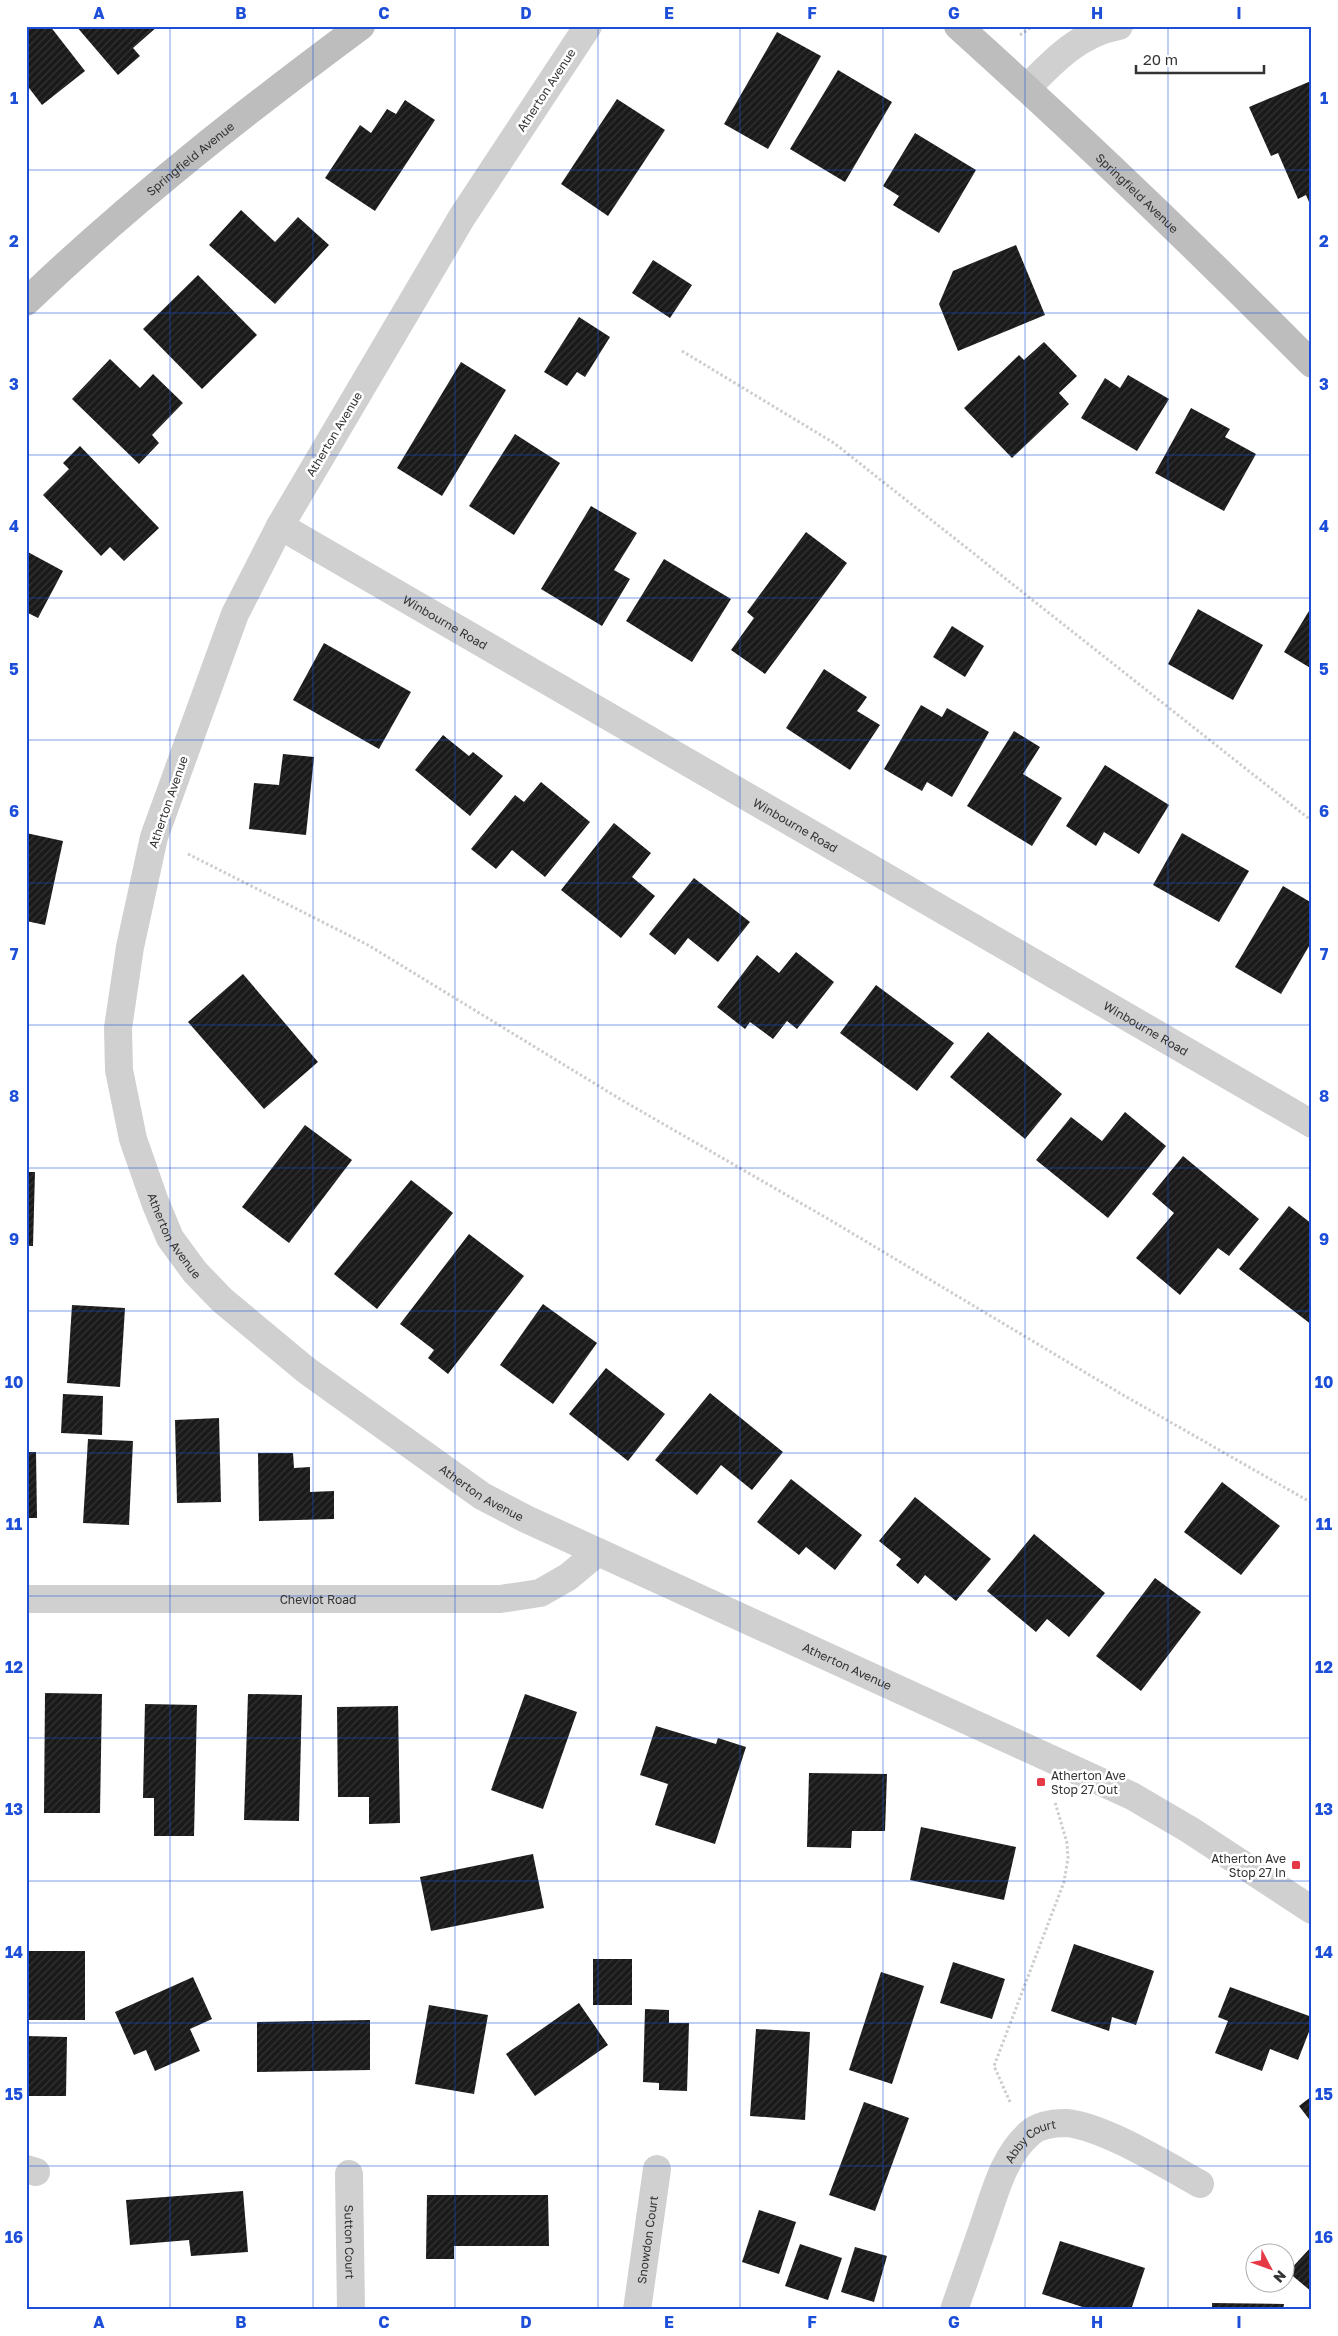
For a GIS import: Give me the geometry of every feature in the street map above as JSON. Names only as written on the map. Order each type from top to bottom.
[{"type":"street","name":"Springfield Avenue","points":[[26,302],[66,264],[228,128],[361,26]]},
{"type":"street","name":"Atherton Avenue","points":[[588,26],[462,217],[280,526],[235,614],[154,837],[130,947],[118,1028],[119,1070],[133,1139],[155,1202],[170,1238],[195,1272],[222,1300],[313,1375],[482,1496],[526,1519],[1132,1796],[1182,1825],[1312,1910]]},
{"type":"street","name":"Springfield Avenue","points":[[958,26],[1027,88],[1170,223],[1312,364]]},
{"type":"street","points":[[1027,88],[1052,61],[1072,44],[1106,29],[1119,26]]},
{"type":"street","name":"Winbourne Road","points":[[280,526],[1312,1124]]},
{"type":"street","name":"Cheviot Road","points":[[26,1599],[500,1599],[540,1593],[568,1577],[598,1552]]},
{"type":"street","name":"Abby Court","points":[[954,2310],[1001,2176],[1015,2151],[1030,2132],[1046,2124],[1066,2123],[1095,2130],[1146,2154],[1200,2184]]},
{"type":"street","name":"Snowdon Court","points":[[637,2310],[658,2168]]},
{"type":"street","name":"Sutton Court","points":[[349,2174],[351,2310]]},
{"type":"path","points":[[682,351],[834,443],[1312,821]]},
{"type":"path","points":[[154,837],[368,946],[612,1094],[830,1220],[1123,1395],[1312,1503]]},
{"type":"path","points":[[1030,2132],[1005,2096],[994,2066],[1064,1882],[1068,1858],[1067,1842],[1055,1802],[1064,1765]]},
{"type":"building","points":[[26,26],[50,26],[85,71],[42,105],[26,84]]},
{"type":"building","points":[[76,26],[158,26],[133,48],[140,56],[118,75]]},
{"type":"building","points":[[777,32],[821,56],[768,149],[724,124]]},
{"type":"building","points":[[838,70],[892,102],[845,182],[790,149]]},
{"type":"building","points":[[1311,81],[1312,209],[1306,195],[1298,199],[1278,153],[1271,156],[1249,107]]},
{"type":"building","points":[[617,99],[665,130],[608,216],[561,184]]},
{"type":"building","points":[[405,100],[435,120],[375,211],[325,178],[360,125],[371,133],[387,109],[396,114]]},
{"type":"building","points":[[915,133],[976,170],[939,233],[893,205],[899,196],[883,186]]},
{"type":"building","points":[[241,210],[275,242],[298,217],[329,245],[275,304],[209,245]]},
{"type":"building","points":[[1016,245],[1045,315],[958,351],[939,304],[953,271]]},
{"type":"building","points":[[653,260],[692,285],[670,318],[632,293]]},
{"type":"building","points":[[198,275],[257,335],[202,389],[143,329]]},
{"type":"building","points":[[579,317],[610,337],[585,377],[577,372],[567,386],[544,372]]},
{"type":"building","points":[[1044,342],[1077,376],[1059,393],[1069,404],[1012,458],[964,408],[1019,355],[1024,360]]},
{"type":"building","points":[[110,359],[140,388],[153,374],[183,403],[152,435],[159,443],[139,464],[72,399]]},
{"type":"building","points":[[461,362],[506,390],[442,496],[397,468]]},
{"type":"building","points":[[1128,375],[1169,399],[1137,451],[1081,418],[1105,378],[1120,388]]},
{"type":"building","points":[[1191,408],[1230,429],[1225,437],[1256,454],[1224,511],[1155,473]]},
{"type":"building","points":[[515,434],[560,463],[514,535],[469,506]]},
{"type":"building","points":[[80,446],[159,528],[124,561],[110,547],[101,556],[43,495],[69,469],[63,463]]},
{"type":"building","points":[[591,506],[637,533],[614,570],[630,579],[602,626],[541,589]]},
{"type":"building","points":[[806,532],[847,563],[765,674],[731,650],[754,618],[747,612]]},
{"type":"building","points":[[26,551],[63,571],[38,618],[26,612]]},
{"type":"building","points":[[664,559],[731,599],[692,662],[626,621]]},
{"type":"building","points":[[1312,606],[1312,669],[1284,652]]},
{"type":"building","points":[[1198,609],[1263,645],[1233,700],[1168,664]]},
{"type":"building","points":[[952,626],[984,646],[965,677],[933,657]]},
{"type":"building","points":[[324,643],[411,692],[379,749],[293,700]]},
{"type":"building","points":[[824,669],[867,697],[857,711],[880,725],[850,770],[786,728]]},
{"type":"building","points":[[921,705],[942,717],[947,708],[989,732],[952,797],[927,782],[922,791],[884,769]]},
{"type":"building","points":[[1014,731],[1040,747],[1023,774],[1062,798],[1032,846],[967,806]]},
{"type":"building","points":[[443,735],[469,756],[473,752],[503,776],[470,816],[415,770]]},
{"type":"building","points":[[283,754],[314,757],[306,835],[249,829],[254,783],[279,785]]},
{"type":"building","points":[[1105,765],[1169,805],[1139,854],[1104,832],[1096,846],[1066,826]]},
{"type":"building","points":[[541,782],[590,822],[545,877],[512,850],[496,869],[471,849],[515,795],[524,802]]},
{"type":"building","points":[[614,823],[651,853],[632,877],[655,896],[621,938],[561,890]]},
{"type":"building","points":[[26,833],[63,841],[45,925],[26,921]]},
{"type":"building","points":[[1182,833],[1249,871],[1219,922],[1153,885]]},
{"type":"building","points":[[694,878],[750,922],[718,962],[688,938],[675,955],[649,934]]},
{"type":"building","points":[[1283,886],[1312,903],[1312,941],[1281,994],[1235,967]]},
{"type":"building","points":[[796,952],[834,982],[797,1029],[787,1021],[773,1039],[750,1022],[745,1029],[717,1007],[757,955],[779,973]]},
{"type":"building","points":[[243,974],[318,1062],[264,1109],[188,1022]]},
{"type":"building","points":[[876,985],[954,1043],[917,1091],[840,1033]]},
{"type":"building","points":[[988,1032],[1062,1094],[1025,1139],[950,1077]]},
{"type":"building","points":[[1125,1112],[1166,1146],[1108,1218],[1036,1160],[1071,1117],[1102,1141]]},
{"type":"building","points":[[305,1125],[352,1160],[289,1243],[242,1207]]},
{"type":"building","points":[[1183,1156],[1259,1219],[1229,1256],[1218,1248],[1180,1295],[1136,1258],[1174,1213],[1152,1194]]},
{"type":"building","points":[[26,1172],[35,1172],[33,1246],[26,1246]]},
{"type":"building","points":[[411,1180],[453,1213],[377,1309],[334,1274]]},
{"type":"building","points":[[1289,1206],[1312,1224],[1312,1231],[1309,1235],[1312,1238],[1312,1325],[1239,1269]]},
{"type":"building","points":[[469,1234],[524,1276],[448,1374],[428,1358],[434,1350],[400,1324]]},
{"type":"building","points":[[543,1304],[597,1343],[553,1404],[500,1365]]},
{"type":"building","points":[[72,1305],[125,1308],[120,1387],[67,1383]]},
{"type":"building","points":[[606,1368],[665,1414],[628,1461],[569,1414]]},
{"type":"building","points":[[710,1393],[783,1452],[752,1490],[721,1465],[697,1495],[655,1460]]},
{"type":"building","points":[[63,1394],[103,1396],[102,1435],[61,1433]]},
{"type":"building","points":[[219,1418],[221,1502],[177,1503],[175,1420]]},
{"type":"building","points":[[88,1439],[133,1441],[129,1525],[83,1523]]},
{"type":"building","points":[[26,1452],[36,1452],[37,1518],[26,1518]]},
{"type":"building","points":[[258,1453],[293,1453],[294,1468],[310,1467],[310,1492],[334,1491],[334,1519],[259,1521]]},
{"type":"building","points":[[791,1479],[862,1535],[835,1570],[806,1547],[799,1555],[757,1522]]},
{"type":"building","points":[[1222,1482],[1280,1526],[1241,1575],[1184,1532]]},
{"type":"building","points":[[915,1497],[991,1559],[956,1601],[925,1575],[918,1584],[896,1565],[901,1559],[879,1541]]},
{"type":"building","points":[[1034,1534],[1105,1593],[1069,1637],[1047,1619],[1036,1632],[987,1591]]},
{"type":"building","points":[[1155,1578],[1201,1612],[1141,1691],[1096,1656]]},
{"type":"building","points":[[45,1693],[102,1694],[100,1813],[44,1813]]},
{"type":"building","points":[[248,1694],[302,1695],[299,1821],[244,1820]]},
{"type":"building","points":[[525,1694],[577,1712],[543,1809],[491,1790]]},
{"type":"building","points":[[145,1704],[197,1705],[194,1836],[154,1836],[154,1798],[143,1798]]},
{"type":"building","points":[[398,1706],[400,1823],[369,1824],[369,1797],[338,1797],[337,1707]]},
{"type":"building","points":[[656,1726],[716,1744],[718,1738],[746,1747],[715,1844],[655,1825],[668,1784],[640,1775]]},
{"type":"building","points":[[809,1773],[887,1774],[885,1831],[852,1831],[851,1848],[807,1847]]},
{"type":"building","points":[[921,1827],[1016,1847],[1004,1900],[910,1880]]},
{"type":"building","points":[[533,1854],[544,1908],[431,1931],[420,1877]]},
{"type":"building","points":[[1074,1944],[1154,1971],[1136,2025],[1112,2017],[1109,2031],[1051,2011]]},
{"type":"building","points":[[26,1951],[85,1951],[85,2020],[26,2020]]},
{"type":"building","points":[[593,1959],[632,1959],[632,2005],[593,2005]]},
{"type":"building","points":[[953,1962],[1005,1979],[992,2019],[940,2003]]},
{"type":"building","points":[[881,1972],[924,1986],[892,2084],[849,2070]]},
{"type":"building","points":[[193,1977],[212,2019],[190,2029],[200,2051],[155,2071],[146,2050],[134,2055],[115,2012]]},
{"type":"building","points":[[1230,1987],[1312,2017],[1312,2024],[1298,2060],[1270,2049],[1262,2071],[1215,2053],[1228,2021],[1218,2017]]},
{"type":"building","points":[[579,2003],[608,2045],[535,2096],[506,2054]]},
{"type":"building","points":[[429,2005],[488,2015],[474,2094],[415,2084]]},
{"type":"building","points":[[645,2009],[669,2010],[669,2023],[689,2023],[687,2091],[659,2090],[659,2083],[643,2082]]},
{"type":"building","points":[[370,2020],[370,2070],[257,2072],[257,2022]]},
{"type":"building","points":[[756,2029],[810,2032],[805,2120],[750,2116]]},
{"type":"building","points":[[26,2036],[67,2037],[66,2096],[26,2096]]},
{"type":"building","points":[[1312,2096],[1312,2123],[1299,2106]]},
{"type":"building","points":[[864,2102],[909,2118],[875,2211],[829,2195]]},
{"type":"building","points":[[243,2191],[248,2252],[191,2256],[189,2240],[130,2245],[126,2200]]},
{"type":"building","points":[[427,2195],[548,2195],[549,2246],[454,2246],[454,2259],[426,2259]]},
{"type":"building","points":[[759,2210],[796,2222],[779,2274],[742,2262]]},
{"type":"building","points":[[1060,2241],[1145,2268],[1131,2310],[1092,2310],[1042,2294]]},
{"type":"building","points":[[800,2244],[842,2258],[828,2300],[785,2286]]},
{"type":"building","points":[[1312,2246],[1312,2292],[1296,2279],[1296,2263]]},
{"type":"building","points":[[855,2247],[887,2256],[874,2302],[841,2292]]},
{"type":"building","points":[[1212,2303],[1284,2304],[1283,2310],[1212,2310]]},
{"type":"place","name":"Atherton Ave Stop 27 Out","points":[[1041,1782]]},
{"type":"place","name":"Atherton Ave Stop 27 In","points":[[1296,1865]]}]
